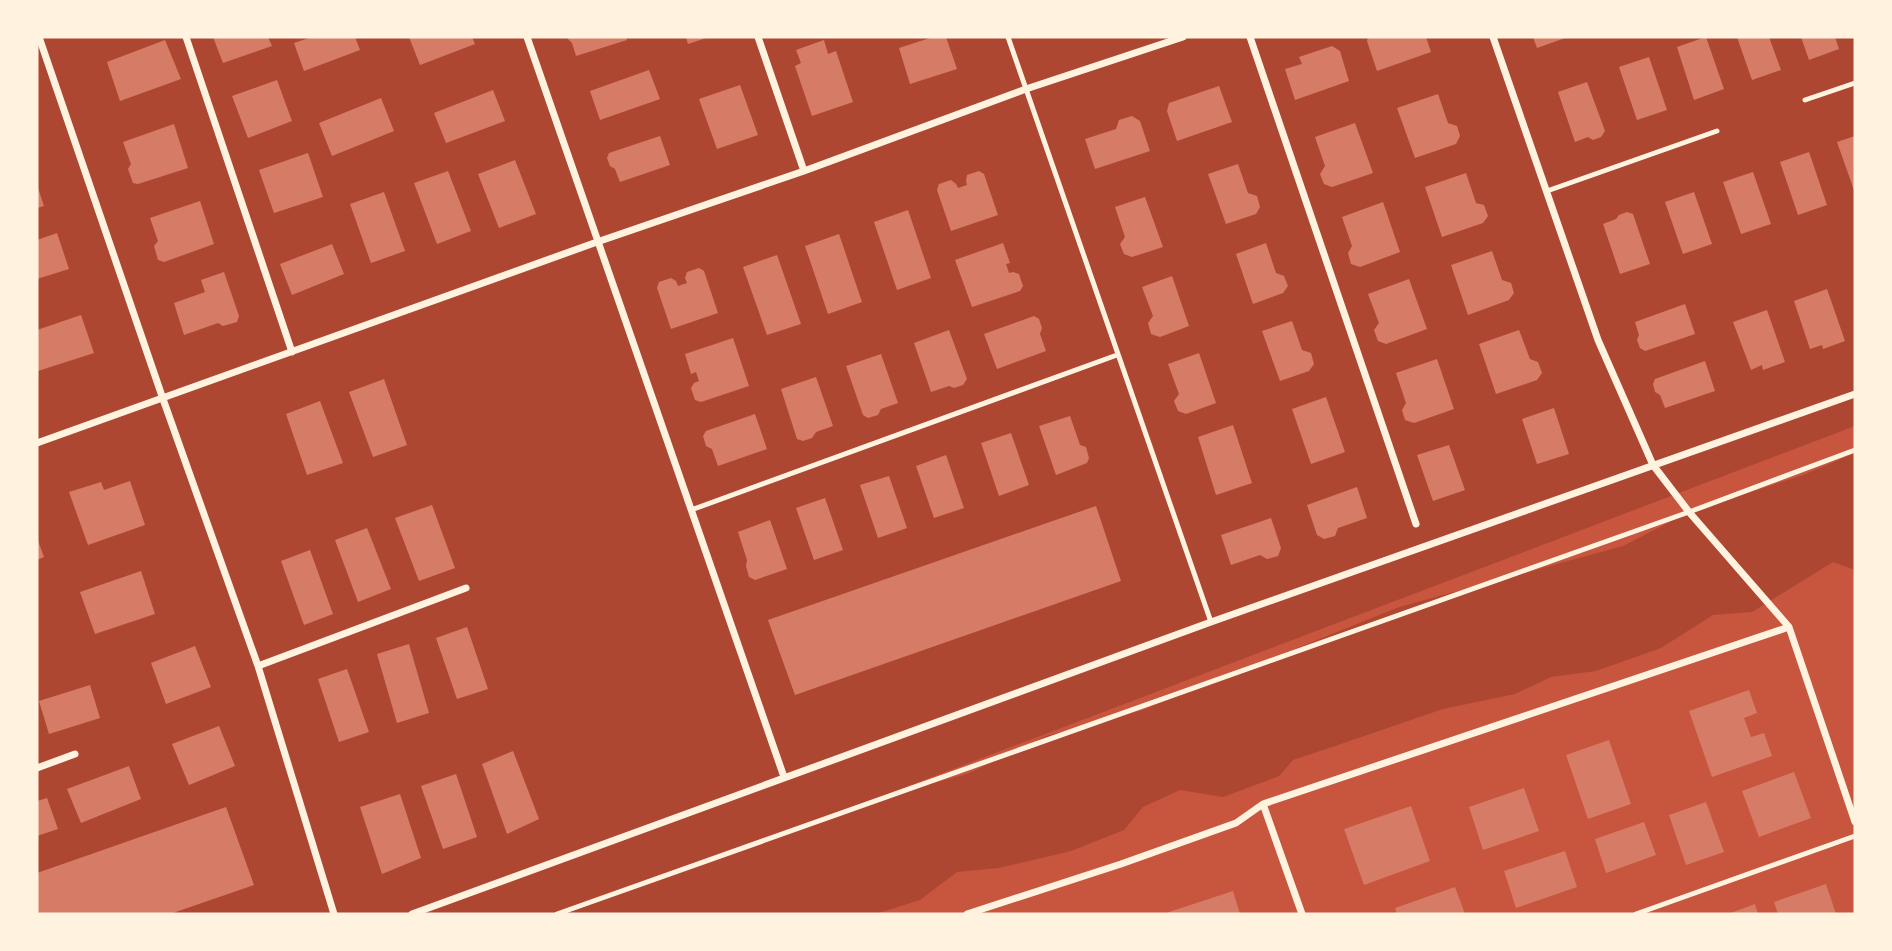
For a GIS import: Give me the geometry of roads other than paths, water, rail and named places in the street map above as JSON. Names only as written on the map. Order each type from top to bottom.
[{"type":"street","points":[[39,37],[258,666],[334,914]]},
{"type":"street","points":[[186,37],[292,352]]},
{"type":"street","points":[[527,37],[784,777]]},
{"type":"street","points":[[758,37],[804,171]]},
{"type":"street","points":[[37,443],[597,242],[804,171],[1026,89],[1183,37]]},
{"type":"street","points":[[1250,37],[1416,524]]},
{"type":"street","points":[[1493,37],[1598,340],[1653,465],[1689,512],[1789,627],[1855,822]]},
{"type":"street","points":[[412,914],[1211,622],[1855,394]]},
{"type":"street","points":[[258,666],[466,588]]},
{"type":"street","points":[[967,914],[1236,823],[1263,804],[1789,627]]},
{"type":"street","points":[[37,768],[75,754]]},
{"type":"street","points":[[1263,804],[1302,914]]},
{"type":"lane","points":[[1008,37],[1211,622]]},
{"type":"lane","points":[[1805,100],[1855,83]]},
{"type":"lane","points":[[1546,191],[1717,131]]},
{"type":"lane","points":[[691,510],[1117,355]]},
{"type":"lane","points":[[557,914],[1689,512],[1855,450]]},
{"type":"lane","points":[[1636,914],[1855,836]]}]
